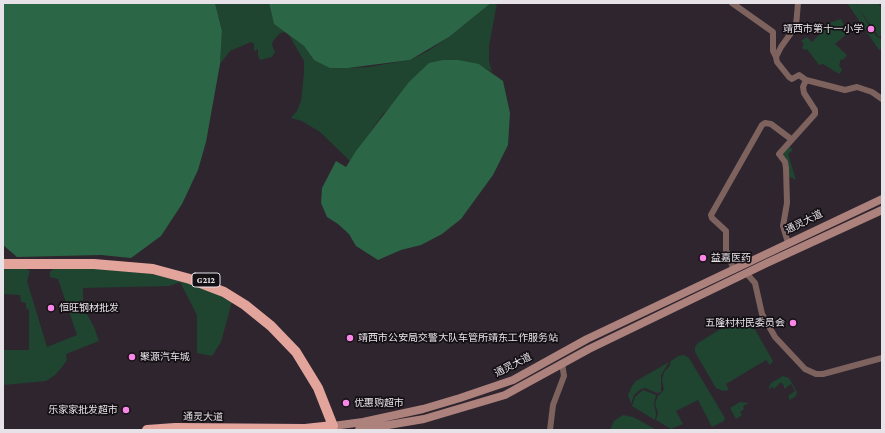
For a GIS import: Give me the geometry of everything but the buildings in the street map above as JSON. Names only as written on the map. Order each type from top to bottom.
[{"type":"highway","name":"G212","points":[[3,259],[97,260],[143,263],[175,270],[230,290],[257,307],[281,328],[302,351],[317,373],[337,428]]},
{"type":"highway","name":"G212","points":[[3,264],[94,264],[153,269],[186,277],[224,292],[254,312],[271,326],[296,352],[318,388],[337,428]]},
{"type":"highway","name":"通灵大道","points":[[146,430],[175,428],[305,430],[337,428]]},
{"type":"main road","name":"通灵大道","points":[[337,428],[423,409],[513,380],[573,346],[882,199]]},
{"type":"main road","points":[[358,430],[424,419],[489,400],[518,388],[562,363],[882,210]]},
{"type":"street","points":[[732,3],[773,32],[773,51],[777,62],[790,78],[799,75],[806,80],[845,90],[857,87],[872,92],[882,99]]},
{"type":"street","points":[[776,57],[781,47],[796,26],[798,3]]},
{"type":"street","points":[[788,243],[783,226],[787,203],[786,168],[783,159],[779,154],[816,111],[804,93],[803,87],[806,80]]},
{"type":"street","points":[[734,270],[726,250],[726,230],[712,218],[711,215],[762,125],[765,123],[771,124],[791,139]]},
{"type":"street","points":[[747,274],[755,283],[762,314],[775,337],[805,369],[816,374],[823,374],[882,358]]},
{"type":"street","points":[[550,430],[553,405],[564,376],[562,363]]},
{"type":"green space","points":[[3,3],[215,3],[222,31],[220,64],[206,142],[198,170],[182,204],[161,236],[131,258],[101,255],[17,257],[3,245]]},
{"type":"green space","points":[[215,3],[269,3],[274,24],[285,32],[280,33],[273,41],[272,45],[275,52],[272,57],[260,60],[258,49],[254,51],[254,44],[251,42],[230,51],[220,64],[222,31]]},
{"type":"green space","points":[[269,3],[491,3],[449,37],[410,60],[348,68],[330,68],[314,60],[304,46],[274,24]]},
{"type":"green space","points":[[491,3],[497,3],[489,46],[489,61],[492,72],[479,64],[398,99],[383,114],[350,161],[320,132],[302,121],[291,118],[297,111],[301,101],[304,61],[289,35],[304,46],[314,60],[348,68],[368,67],[410,60],[428,51],[449,37]]},
{"type":"green space","points":[[847,3],[855,3],[876,36],[882,40],[882,48],[879,50]]},
{"type":"green space","points":[[858,3],[878,3],[882,9],[882,35],[879,37],[856,5]]},
{"type":"green space","points":[[841,19],[848,33],[835,44],[847,55],[843,60],[841,59],[839,65],[842,70],[839,74],[823,64],[819,65],[807,49],[805,50],[802,48],[804,44],[801,41],[807,37],[812,42],[819,35],[819,32],[826,29],[825,26]]},
{"type":"green space","points":[[443,60],[458,60],[479,64],[503,81],[510,113],[508,145],[493,175],[461,219],[442,234],[421,245],[401,250],[378,260],[356,246],[349,234],[327,217],[321,203],[322,188],[336,161],[346,167],[356,151],[409,82],[429,63]]},
{"type":"green space","points":[[788,145],[793,150],[788,154],[796,180],[788,176],[783,153]]},
{"type":"green space","points":[[91,268],[163,275],[202,286],[232,302],[221,342],[212,356],[197,353],[197,315],[180,282],[169,286],[83,288],[83,307],[94,327],[99,341],[66,354],[67,360],[62,367],[55,375],[46,381],[3,385],[3,350],[29,350],[29,310],[26,308],[26,303],[21,302],[20,295],[3,294],[3,269],[27,269],[30,271],[27,281],[47,347],[77,335],[58,279],[50,277],[50,272],[53,269]]},
{"type":"green space","points":[[740,317],[749,319],[773,361],[770,365],[766,360],[726,384],[729,390],[723,391],[716,388],[695,352],[695,347],[698,343]]},
{"type":"green space","points":[[684,355],[689,358],[725,418],[724,421],[712,427],[698,400],[676,411],[683,424],[671,429],[656,420],[658,413],[655,403],[658,396],[664,390],[662,380],[664,372],[669,367],[671,361],[678,356]]},
{"type":"green space","points":[[669,362],[661,375],[661,392],[657,393],[645,388],[641,389],[634,395],[631,404],[628,395],[636,381]]},
{"type":"green space","points":[[783,376],[789,378],[797,392],[796,396],[790,400],[788,396],[795,391],[791,384],[784,389],[781,382],[774,389],[773,387],[768,389],[771,383]]},
{"type":"green space","points":[[643,390],[656,395],[654,403],[656,414],[655,420],[632,406],[635,397]]},
{"type":"green space","points":[[740,402],[749,403],[743,406],[744,409],[740,412],[742,415],[736,419],[730,408]]},
{"type":"green space","points":[[623,415],[633,417],[657,430],[610,430],[614,421]]},
{"type":"place","name":"靖西市第十一小学","points":[[871,29]]},
{"type":"place","name":"益嘉医药","points":[[703,258]]},
{"type":"place","name":"恒旺钢材批发","points":[[51,308]]},
{"type":"place","name":"五隆村村民委员会","points":[[793,323]]},
{"type":"place","name":"靖西市公安局交警大队车管所靖东工作服务站","points":[[350,338]]},
{"type":"place","name":"聚源汽车城","points":[[132,357]]},
{"type":"place","name":"优惠购超市","points":[[346,403]]},
{"type":"place","name":"乐家家批发超市","points":[[126,410]]}]
